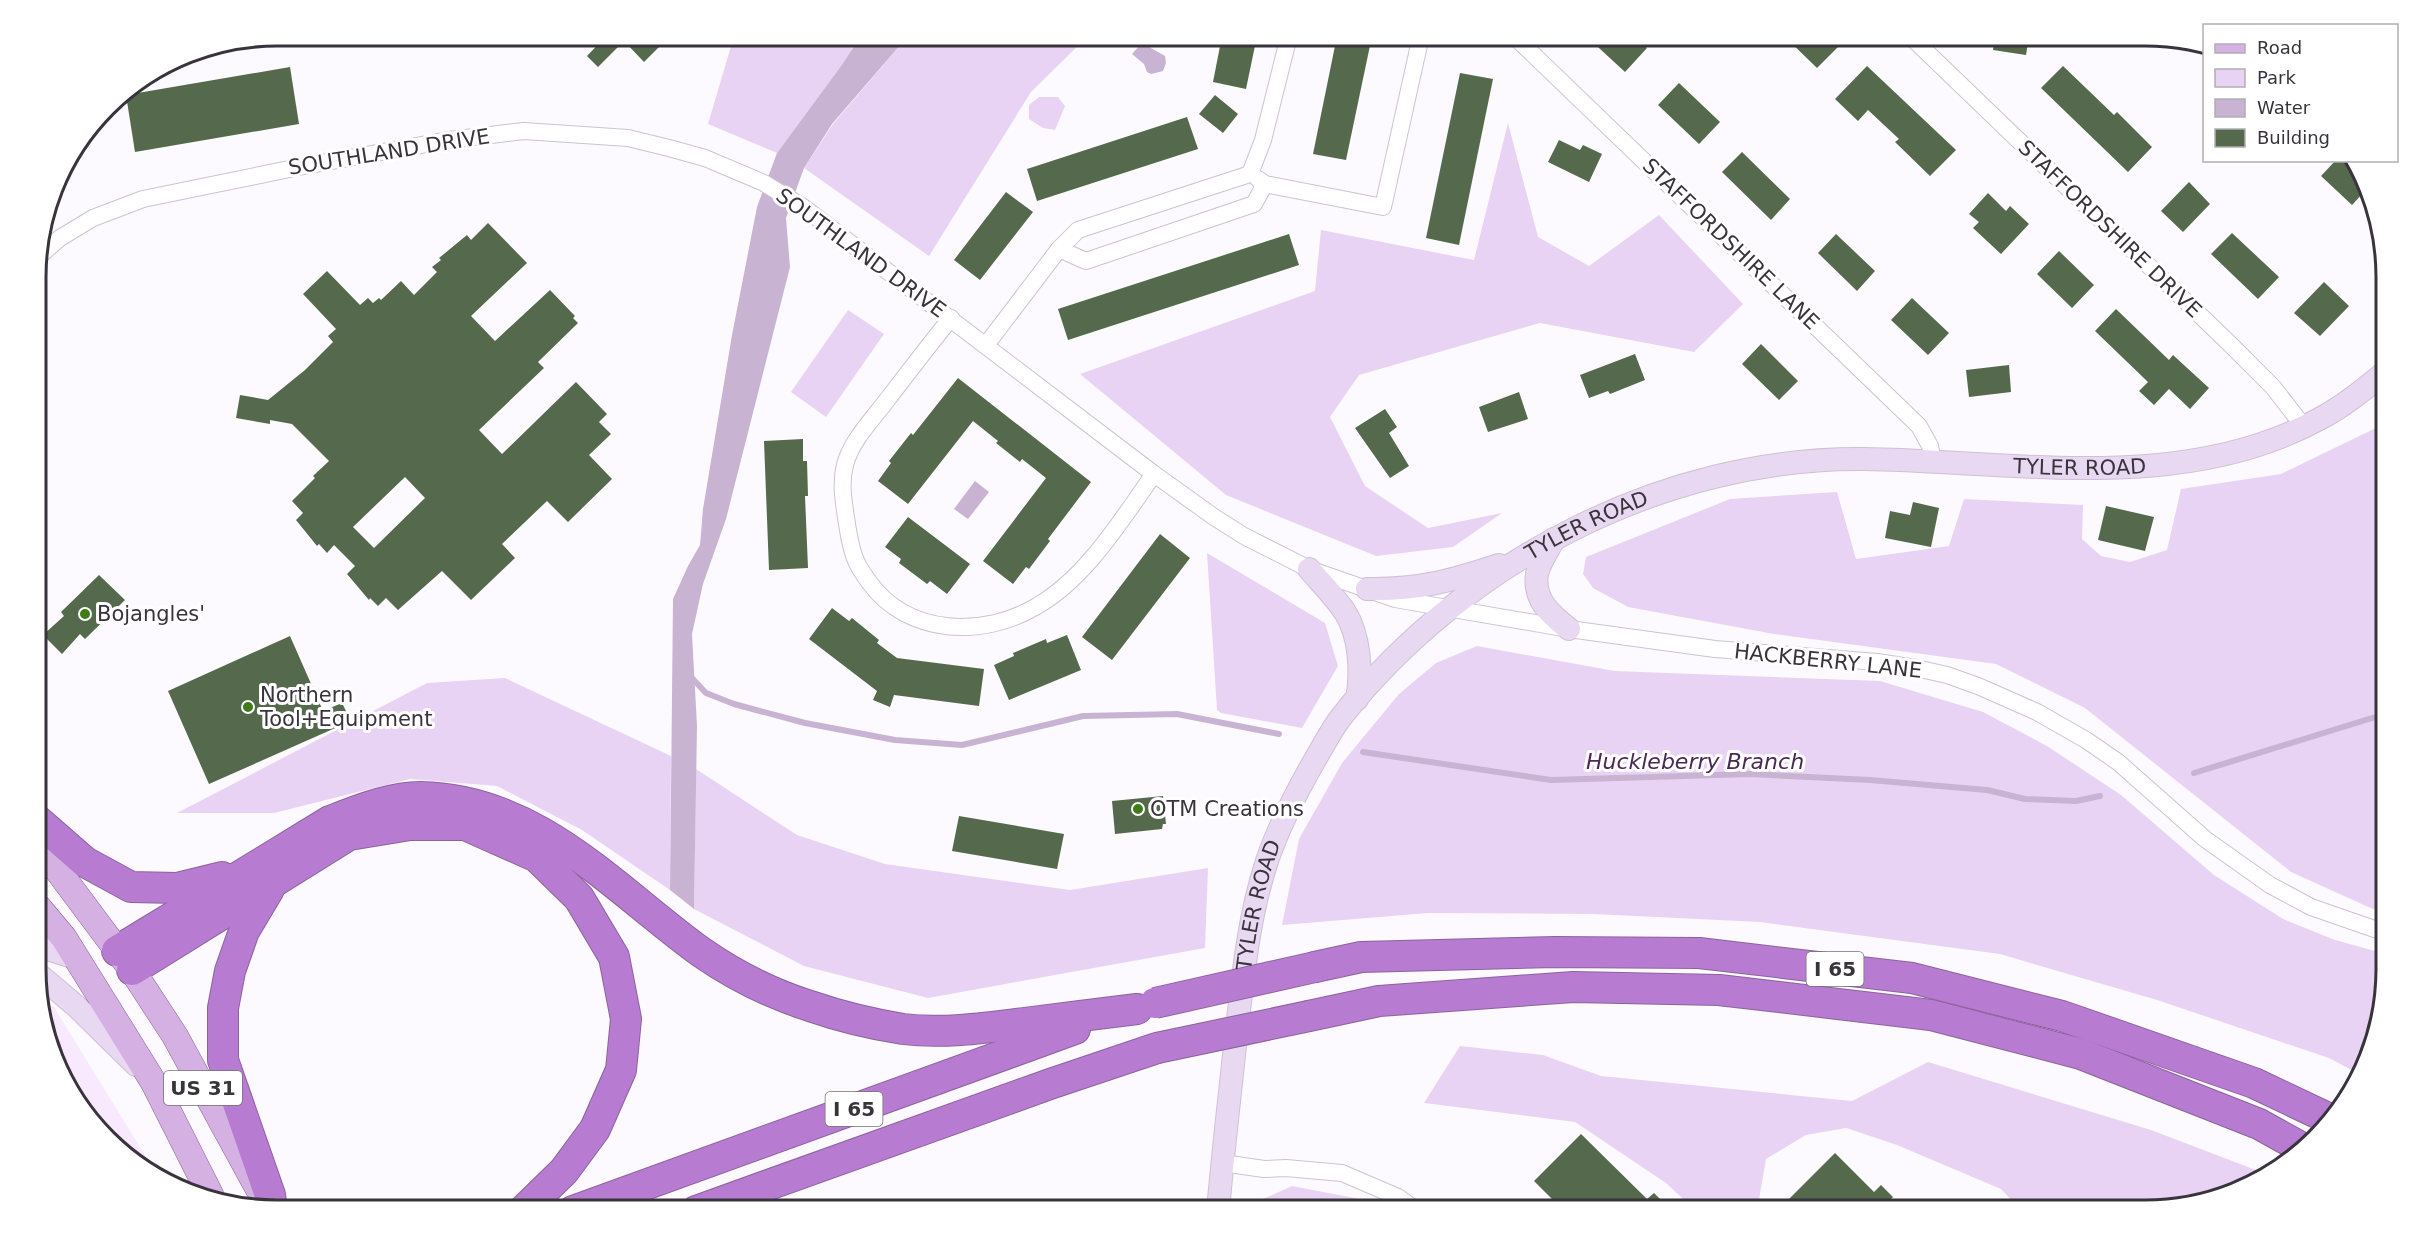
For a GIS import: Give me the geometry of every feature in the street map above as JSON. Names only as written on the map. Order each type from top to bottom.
[{"type":"highway","points":[[270,1200],[223,1060],[223,1008],[230,971],[263,877],[330,821],[361,809],[392,801],[420,797],[447,799],[480,806],[531,825],[561,844],[702,952],[737,975],[809,1006],[903,1029],[927,1030],[984,1028],[1146,1006]]},
{"type":"highway","points":[[124,961],[263,877],[349,836],[410,825],[465,825],[537,857],[579,898],[614,957],[626,1019],[621,1070],[595,1129],[564,1171],[534,1200]]},
{"type":"highway","points":[[46,828],[85,862],[131,887],[177,888],[263,877]]},
{"type":"highway","name":"I 65","points":[[603,1200],[1064,1033],[1146,1006],[1361,957],[1555,952],[1699,953],[1912,978],[2062,1016],[2254,1083],[2323,1116]]},
{"type":"highway","name":"I 65","points":[[727,1200],[1157,1048],[1378,1001],[1573,987],[1719,990],[1931,1016],[2081,1054],[2259,1124],[2295,1144]]},
{"type":"main road","name":"US 31","points":[[46,855],[124,961],[175,1036],[265,1200]]},
{"type":"main road","name":"US 31","points":[[46,917],[70,948],[154,1083],[208,1190]]},
{"type":"main road","points":[[70,948],[124,961]]},
{"type":"street","points":[[1250,174],[1263,140],[1286,46]]},
{"type":"street","points":[[1250,174],[1265,184],[1383,207],[1419,46]]},
{"type":"street","name":"STAFFORDSHIRE LANE","points":[[1524,46],[1919,426],[1930,446],[1933,461]]},
{"type":"street","name":"STAFFORDSHIRE DRIVE","points":[[1920,46],[2240,354],[2273,387],[2304,427]]},
{"type":"street","name":"SOUTHLAND DRIVE","points":[[48,248],[60,238],[93,218],[142,199],[299,167],[448,140],[524,131],[628,138],[705,158],[764,183],[803,207],[1154,474],[1245,536],[1309,568],[1395,599],[1450,608]]},
{"type":"street","points":[[986,345],[1059,249],[1078,230],[1250,174]]},
{"type":"street","points":[[1059,249],[1086,261],[1254,204],[1265,184]]},
{"type":"street","points":[[951,318],[858,437],[845,463],[842,484],[850,543],[857,566],[874,589],[892,606],[910,617],[932,624],[969,628],[1013,618],[1037,607],[1059,592],[1080,572],[1154,474]]},
{"type":"street","name":"TYLER ROAD","points":[[1219,1200],[1247,940],[1266,863],[1297,791],[1340,717],[1410,641],[1450,608],[1520,558],[1585,522],[1667,492],[1737,471],[1784,463],[1820,460],[1933,461],[2073,468],[2143,466],[2195,460],[2233,452],[2304,427],[2357,395],[2376,380]]},
{"type":"street","points":[[1554,539],[1537,573],[1539,596],[1547,612],[1569,629]]},
{"type":"street","points":[[1367,589],[1402,590],[1437,584],[1520,558]]},
{"type":"street","points":[[1309,568],[1346,613],[1358,648],[1361,674],[1357,699]]},
{"type":"street","name":"HACKBERRY LANE","points":[[1450,608],[1569,629],[1715,649],[1887,663],[1927,670],[1978,686],[2037,712],[2118,762],[2205,839],[2270,885],[2319,911],[2376,930]]},
{"type":"street","points":[[46,933],[70,948]]},
{"type":"street","points":[[46,946],[70,948]]},
{"type":"street","points":[[47,981],[76,1006],[154,1083]]},
{"type":"street","points":[[1222,1162],[1264,1169],[1286,1168],[1342,1173],[1402,1200]]},
{"type":"shaded area","points":[[49,1003],[54,1007],[146,1160],[114,1133],[85,1098],[64,1058]]},
{"type":"green space","points":[[731,46],[854,46],[777,153],[708,124]]},
{"type":"green space","points":[[899,46],[1078,46],[1031,92],[929,256],[804,168],[833,124]]},
{"type":"green space","points":[[1039,97],[1058,97],[1065,106],[1055,130],[1043,128],[1029,119],[1029,105]]},
{"type":"green space","points":[[1508,123],[1538,237],[1589,266],[1659,215],[1743,304],[1694,352],[1540,323],[1359,375],[1330,417],[1365,486],[1428,528],[1502,513],[1453,547],[1376,556],[1226,495],[1080,374],[1315,291],[1321,230],[1474,260]]},
{"type":"green space","points":[[848,310],[884,334],[826,417],[791,392]]},
{"type":"green space","points":[[2376,428],[2376,910],[2291,872],[2085,708],[1996,664],[1774,634],[1628,607],[1593,588],[1583,574],[1586,557],[1730,499],[1837,492],[1856,559],[1949,546],[1964,499],[2083,505],[2082,539],[2101,556],[2130,562],[2167,550],[2181,489],[2281,474]]},
{"type":"green space","points":[[1207,553],[1325,623],[1338,666],[1302,728],[1221,713],[1217,710]]},
{"type":"green space","points":[[1477,646],[1615,671],[1880,681],[1983,712],[2047,746],[2121,795],[2214,875],[2283,919],[2335,940],[2376,951],[2374,1000],[2368,1029],[2353,1071],[2329,1058],[2157,1000],[2000,954],[1760,922],[1593,914],[1428,913],[1282,925],[1299,839],[1342,763],[1399,694],[1436,663]]},
{"type":"green space","points":[[505,678],[671,756],[670,890],[582,830],[497,786],[410,779],[274,813],[177,813],[427,683]]},
{"type":"green space","points":[[696,769],[797,835],[885,864],[1070,890],[1208,868],[1205,948],[928,998],[804,966],[694,909]]},
{"type":"green space","points":[[1460,1046],[1543,1055],[1601,1076],[1852,1101],[1928,1062],[2151,1130],[2258,1171],[2219,1188],[2175,1199],[2012,1200],[2001,1189],[1897,1145],[1846,1128],[1806,1135],[1766,1159],[1759,1200],[1684,1200],[1666,1183],[1575,1122],[1424,1103]]},
{"type":"green space","points":[[1292,1186],[1365,1200],[1261,1200]]},
{"type":"water","points":[[854,46],[899,46],[832,124],[804,168],[786,218],[790,267],[726,519],[703,584],[692,634],[697,726],[694,909],[670,890],[673,599],[700,545],[703,509],[732,335],[757,207],[777,153]]},
{"type":"water","points":[[1139,46],[1147,46],[1165,56],[1166,63],[1163,71],[1151,74],[1147,72],[1144,64],[1132,54]]},
{"type":"water","points":[[975,481],[989,492],[968,519],[954,509]]},
{"type":"building","points":[[596,46],[619,46],[598,67],[587,56]]},
{"type":"building","points":[[629,46],[660,46],[644,62]]},
{"type":"building","points":[[1220,46],[1255,46],[1246,89],[1213,82]]},
{"type":"building","points":[[1335,46],[1370,46],[1346,160],[1313,154]]},
{"type":"building","points":[[1597,46],[1645,46],[1647,48],[1625,72]]},
{"type":"building","points":[[1794,46],[1839,46],[1817,68]]},
{"type":"building","points":[[1994,46],[2027,46],[2026,55],[1993,50]]},
{"type":"building","points":[[1867,66],[1956,150],[1930,176],[1895,142],[1899,139],[1868,110],[1858,121],[1835,99]]},
{"type":"building","points":[[2063,66],[2114,115],[2117,112],[2152,147],[2128,172],[2041,88]]},
{"type":"building","points":[[290,67],[299,124],[135,152],[127,102],[139,93]]},
{"type":"building","points":[[1460,73],[1493,79],[1459,245],[1426,238]]},
{"type":"building","points":[[1679,83],[1720,122],[1699,144],[1658,105]]},
{"type":"building","points":[[1215,95],[1238,114],[1223,133],[1199,114]]},
{"type":"building","points":[[1187,117],[1198,149],[1037,201],[1027,169]]},
{"type":"building","points":[[1559,140],[1580,150],[1583,145],[1602,154],[1589,182],[1548,162]]},
{"type":"building","points":[[1742,152],[1790,199],[1771,220],[1722,172]]},
{"type":"building","points":[[2334,162],[2345,162],[2360,196],[2352,205],[2321,176]]},
{"type":"building","points":[[2189,182],[2210,204],[2183,232],[2161,211]]},
{"type":"building","points":[[1006,192],[1033,212],[980,280],[954,260]]},
{"type":"building","points":[[1988,193],[2006,211],[2010,206],[2029,224],[2001,254],[1973,228],[1979,222],[1969,214]]},
{"type":"building","points":[[488,223],[527,263],[471,316],[495,341],[550,290],[575,316],[573,318],[578,323],[538,362],[544,368],[479,430],[502,454],[576,382],[607,414],[599,422],[611,434],[589,455],[612,479],[568,522],[547,501],[502,544],[515,558],[471,600],[442,571],[398,610],[386,598],[378,606],[370,598],[369,600],[347,574],[355,566],[334,545],[327,553],[319,544],[317,546],[296,520],[303,513],[292,501],[329,461],[292,424],[270,420],[270,424],[236,418],[240,395],[268,400],[305,370],[333,342],[328,336],[336,329],[303,294],[327,271],[360,305],[368,298],[373,303],[379,298],[381,300],[401,281],[414,295],[437,272],[432,267],[441,260],[439,258],[467,235],[471,240]],"holes":[[[405,477],[425,498],[374,548],[353,527]]]},
{"type":"building","points":[[2232,233],[2279,277],[2258,299],[2211,254]]},
{"type":"building","points":[[1289,234],[1299,265],[1068,340],[1058,309]]},
{"type":"building","points":[[1836,234],[1875,271],[1857,291],[1818,253]]},
{"type":"building","points":[[2059,251],[2094,285],[2072,308],[2037,274]]},
{"type":"building","points":[[2324,282],[2349,306],[2320,336],[2294,313]]},
{"type":"building","points":[[1912,298],[1949,333],[1928,355],[1891,320]]},
{"type":"building","points":[[2116,309],[2169,360],[2173,355],[2209,388],[2190,409],[2169,389],[2154,405],[2139,391],[2148,382],[2095,331]]},
{"type":"building","points":[[1761,344],[1798,381],[1779,400],[1742,364]]},
{"type":"building","points":[[1635,354],[1645,380],[1610,394],[1608,391],[1589,398],[1580,375]]},
{"type":"building","points":[[2009,365],[2011,392],[1969,397],[1966,370]]},
{"type":"building","points":[[958,378],[1091,482],[1048,539],[1050,541],[1029,569],[1026,567],[1013,584],[983,561],[1046,478],[1022,459],[1020,462],[973,421],[908,504],[878,481],[891,463],[889,461],[911,433],[913,435]]},
{"type":"building","points":[[1519,392],[1528,419],[1488,432],[1479,407]]},
{"type":"building","points":[[1385,409],[1397,427],[1389,433],[1409,466],[1390,478],[1355,428]]},
{"type":"building","points":[[803,439],[803,461],[807,461],[808,496],[805,496],[808,568],[769,570],[764,441]]},
{"type":"building","points":[[1913,502],[1939,508],[1931,547],[1885,538],[1890,511],[1910,515]]},
{"type":"building","points":[[2106,506],[2154,517],[2145,551],[2098,540]]},
{"type":"building","points":[[908,517],[970,564],[947,594],[930,581],[927,584],[899,563],[901,559],[885,547]]},
{"type":"building","points":[[1160,534],[1190,558],[1112,660],[1082,637]]},
{"type":"building","name":"Bojangles'","points":[[99,575],[125,600],[85,639],[80,634],[62,654],[46,638],[46,632],[64,616],[61,612]]},
{"type":"building","points":[[832,608],[849,621],[852,618],[879,640],[877,643],[897,658],[984,669],[979,706],[894,695],[890,707],[873,700],[877,691],[809,639]]},
{"type":"building","points":[[1067,635],[1081,670],[1009,700],[994,665],[1014,656],[1013,653],[1046,639],[1047,643]]},
{"type":"building","name":"Northern Tool+Equipment","points":[[290,636],[323,711],[342,703],[351,721],[209,784],[168,691]]},
{"type":"building","name":"OTM Creations","points":[[1163,796],[1166,824],[1163,824],[1162,829],[1115,834],[1112,801]]},
{"type":"building","points":[[959,816],[1064,834],[1057,869],[952,851]]},
{"type":"building","points":[[1581,1134],[1647,1199],[1654,1193],[1661,1200],[1553,1200],[1534,1181]]},
{"type":"building","points":[[1835,1153],[1874,1192],[1881,1185],[1893,1197],[1890,1200],[1788,1200]]},
{"type":"waterway","name":"Huckleberry Branch","points":[[690,676],[706,693],[734,704],[805,723],[895,740],[962,745],[1083,716],[1177,714],[1279,734]]},
{"type":"waterway","name":"Huckleberry Branch","points":[[2194,773],[2376,717]]},
{"type":"waterway","name":"Huckleberry Branch","points":[[1363,752],[1551,780],[1750,774],[1870,780],[1987,790],[2025,799],[2076,801],[2100,796]]},
{"type":"place","name":"Bojangles'","points":[[85,614]]},
{"type":"place","name":"Northern Tool+Equipment","points":[[248,707]]},
{"type":"place","name":"OTM Creations","points":[[1138,809]]}]
